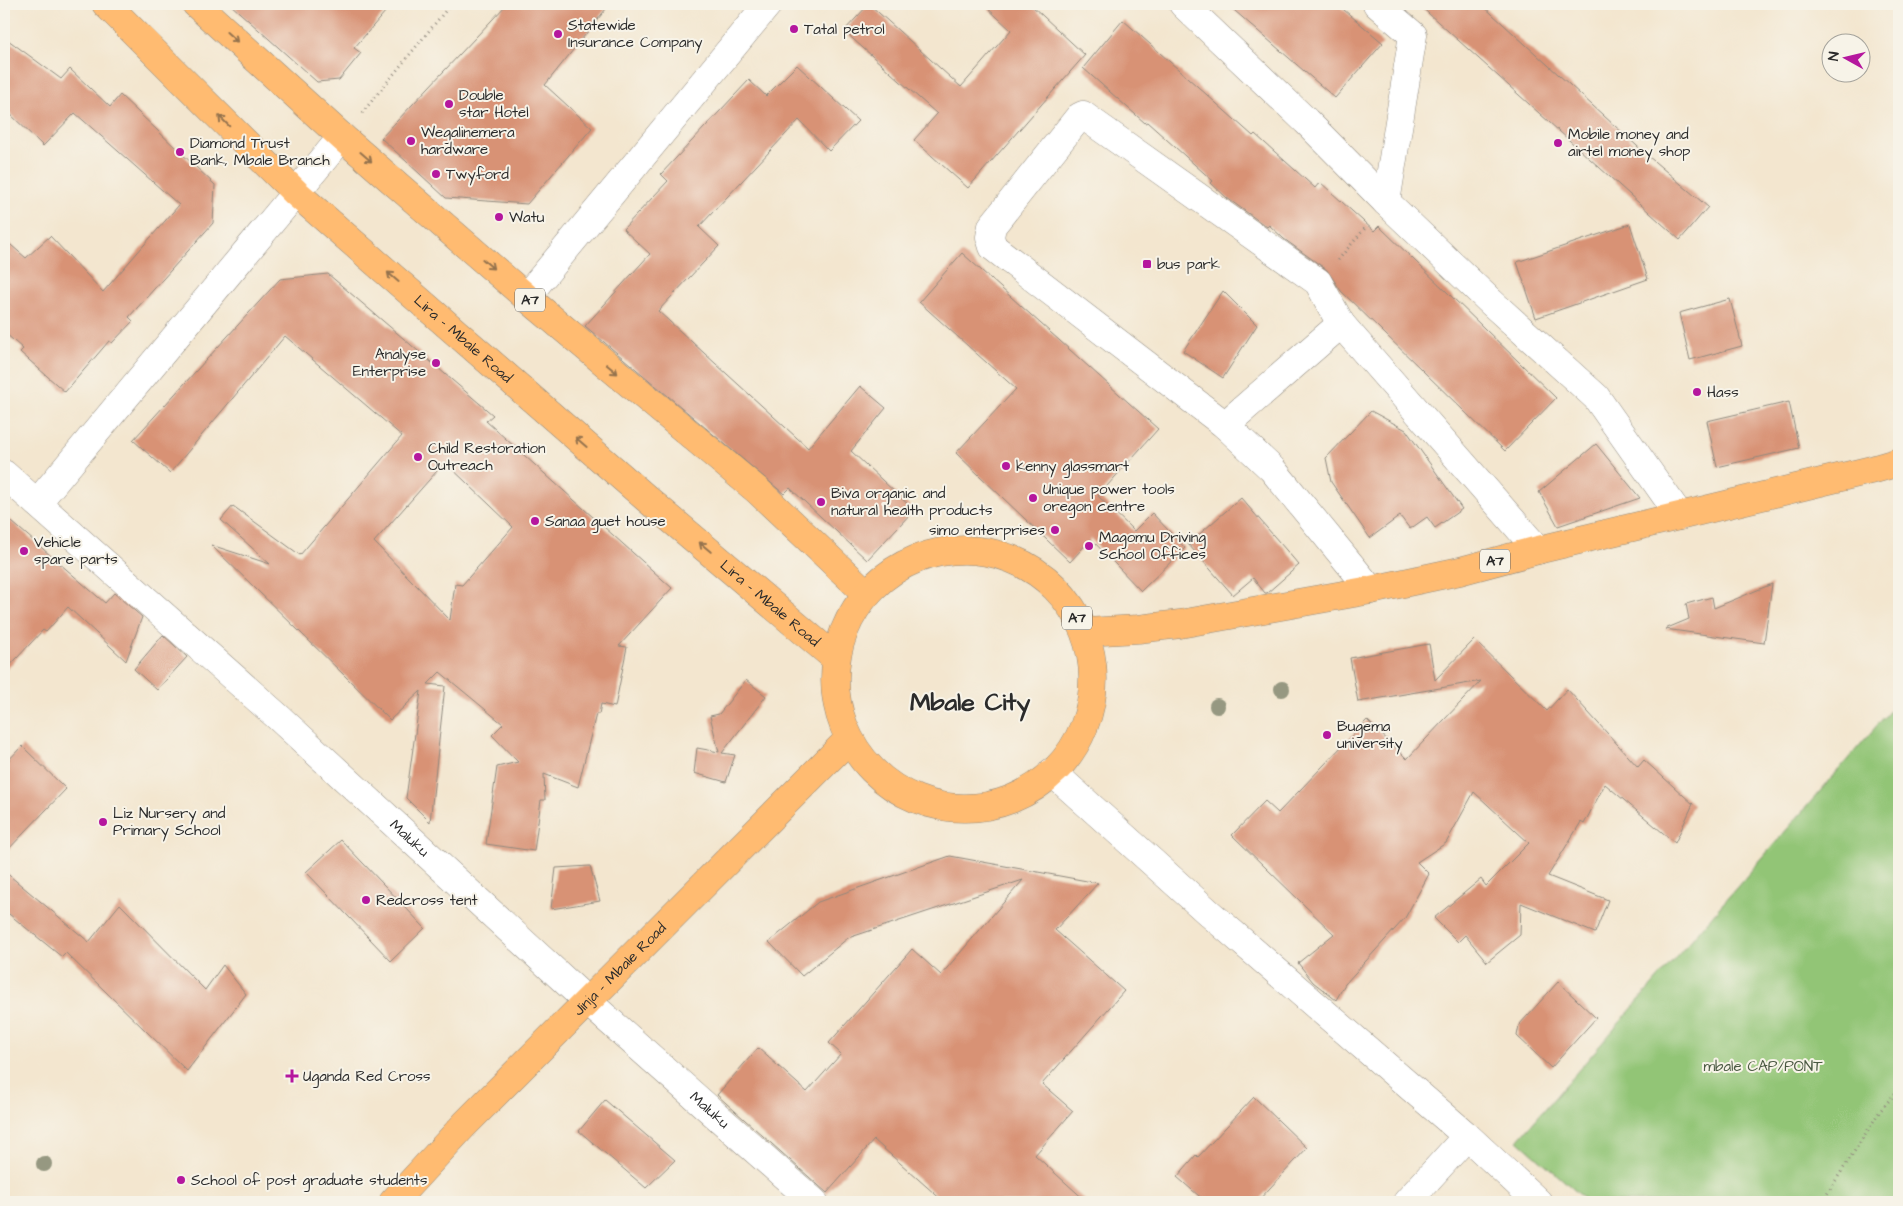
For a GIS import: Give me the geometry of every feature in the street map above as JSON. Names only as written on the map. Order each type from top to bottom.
[{"type":"main road","name":"A7","points":[[196,4],[342,137],[526,297],[758,491],[866,592]]},
{"type":"main road","name":"Lira - Mbale Road","points":[[114,7],[296,193],[646,498],[835,658]]},
{"type":"main road","name":"A7","points":[[1086,632],[1180,624],[1371,590],[1460,571],[1538,550],[1899,462]]},
{"type":"main road","name":"A7","points":[[964,548],[1008,556],[1039,572],[1070,605],[1086,632],[1089,646],[1092,697],[1077,740],[1052,772],[1022,794],[992,805],[947,808],[904,794],[876,775],[849,739],[836,704],[835,658],[859,602],[866,592],[920,556],[964,548]]},
{"type":"main road","name":"Jinja - Mbale Road","points":[[403,1199],[464,1124],[849,739]]},
{"type":"street","points":[[526,297],[768,4]]},
{"type":"street","points":[[1183,4],[1492,303],[1596,397],[1680,516]]},
{"type":"street","points":[[1377,4],[1413,35],[1386,202]]},
{"type":"street","points":[[1371,590],[1272,469],[1225,425],[993,247],[990,237],[992,226],[1079,117],[1083,115],[1318,282],[1341,324],[1538,550]]},
{"type":"street","points":[[37,503],[342,137]]},
{"type":"street","points":[[1225,425],[1341,324]]},
{"type":"street","name":"Maluku","points":[[4,474],[278,716],[588,1001],[814,1202]]},
{"type":"street","points":[[1052,772],[1208,912],[1467,1136],[1538,1202]]},
{"type":"street","points":[[1408,1202],[1467,1136]]},
{"type":"path","points":[[342,137],[451,4]]},
{"type":"path","points":[[1318,282],[1322,280],[1386,202]]},
{"type":"path","points":[[1822,1202],[1880,1110],[1899,1089]]},
{"type":"green space","name":"mbale CAP/PONT","points":[[1899,700],[1899,1202],[1588,1202],[1518,1140]]},
{"type":"building","points":[[230,4],[392,4],[354,48],[361,53],[339,80],[317,82]]},
{"type":"building","name":"Double star Hotel","points":[[507,4],[610,4],[545,85],[592,128],[527,204],[446,198],[381,138]]},
{"type":"building","points":[[869,4],[961,87],[1011,30],[983,4],[1030,4],[1085,55],[968,188],[914,140],[937,114],[844,31]]},
{"type":"building","points":[[1227,4],[1337,4],[1383,43],[1335,98]]},
{"type":"building","points":[[1418,4],[1481,4],[1648,156],[1708,207],[1680,240]]},
{"type":"building","points":[[1123,20],[1253,136],[1255,134],[1315,188],[1320,182],[1374,231],[1379,226],[1556,398],[1505,451],[1341,291],[1327,270],[1284,239],[1269,225],[1267,227],[1227,198],[1211,183],[1213,181],[1083,68]]},
{"type":"building","points":[[4,37],[61,79],[70,69],[110,107],[120,95],[215,185],[213,223],[129,317],[133,321],[112,343],[109,341],[65,392],[20,352],[23,349],[4,332],[4,239],[26,258],[50,236],[103,292],[179,205],[75,113],[43,146],[4,108]]},
{"type":"building","points":[[797,65],[858,121],[829,151],[799,120],[699,227],[719,246],[658,311],[808,448],[860,386],[886,408],[851,451],[914,510],[867,560],[790,488],[784,494],[585,326],[650,254],[623,229],[668,181],[661,174],[749,80],[766,96]]},
{"type":"building","points":[[1630,224],[1648,279],[1536,318],[1517,262]]},
{"type":"building","points":[[962,253],[1158,429],[1098,496],[1134,531],[1152,513],[1185,548],[1141,591],[1091,539],[1070,562],[956,453],[1016,389],[919,302]]},
{"type":"building","points":[[328,274],[493,415],[486,421],[672,588],[619,646],[627,647],[615,707],[601,704],[599,714],[596,714],[578,787],[544,774],[545,800],[541,800],[534,851],[486,844],[497,767],[518,762],[492,735],[503,724],[440,672],[428,684],[445,686],[430,822],[406,798],[421,691],[390,720],[211,545],[270,564],[221,520],[233,506],[300,555],[402,436],[285,336],[170,473],[133,440],[280,279]],"holes":[[[445,462],[513,527],[462,585],[455,584],[450,620],[374,542]]]},
{"type":"building","points":[[1223,291],[1257,325],[1223,378],[1183,351]]},
{"type":"building","points":[[1730,299],[1742,346],[1690,360],[1679,313]]},
{"type":"building","points":[[1789,402],[1799,448],[1717,467],[1707,421]]},
{"type":"building","points":[[1371,411],[1406,430],[1462,509],[1435,528],[1427,517],[1410,529],[1400,516],[1370,538],[1331,482],[1326,458]]},
{"type":"building","points":[[1596,444],[1640,498],[1558,526],[1539,492]]},
{"type":"building","points":[[1241,498],[1299,565],[1267,593],[1253,578],[1233,595],[1188,544]]},
{"type":"building","points":[[4,515],[105,603],[114,593],[142,617],[126,661],[68,607],[46,632],[43,630],[4,672]]},
{"type":"building","points":[[1772,584],[1764,643],[1665,629],[1689,619],[1686,604],[1712,597],[1714,608]]},
{"type":"building","points":[[163,635],[187,657],[157,690],[134,669]]},
{"type":"building","points":[[1474,640],[1547,711],[1567,689],[1638,767],[1644,760],[1693,804],[1675,843],[1605,784],[1584,824],[1581,822],[1548,876],[1608,900],[1595,933],[1521,903],[1520,935],[1487,962],[1465,935],[1458,942],[1434,918],[1481,879],[1486,886],[1529,843],[1474,792],[1446,843],[1417,862],[1429,874],[1405,918],[1345,984],[1336,1000],[1313,982],[1298,963],[1334,934],[1232,835],[1265,801],[1278,813],[1367,720],[1407,759],[1481,681],[1358,702],[1350,658],[1429,644],[1435,680]]},
{"type":"building","points":[[746,680],[766,696],[722,753],[735,755],[726,782],[694,773],[697,748],[719,752],[710,716],[719,714]]},
{"type":"building","points":[[22,746],[66,789],[4,854],[4,765]]},
{"type":"building","name":"Redcross tent","points":[[341,840],[425,928],[391,961],[306,872]]},
{"type":"building","points":[[950,856],[1098,883],[1055,930],[1124,991],[1042,1084],[1073,1111],[1035,1155],[1087,1202],[944,1202],[874,1140],[827,1193],[717,1095],[758,1048],[807,1092],[841,1054],[829,1043],[912,949],[941,975],[1023,880],[848,938],[802,976],[769,942],[818,902]]},
{"type":"building","points":[[590,866],[600,901],[551,909],[556,868]]},
{"type":"building","points":[[4,871],[89,942],[120,904],[205,990],[223,965],[246,994],[187,1071],[66,953],[62,957],[4,910]]},
{"type":"building","points":[[1558,982],[1596,1018],[1551,1068],[1517,1036],[1519,1025]]},
{"type":"building","points":[[1254,1097],[1307,1148],[1257,1202],[1206,1202],[1177,1177],[1196,1155],[1198,1157]]},
{"type":"building","points":[[605,1100],[675,1160],[646,1188],[579,1131]]},
{"type":"place","name":"Tatal petrol","points":[[794,29]]},
{"type":"place","name":"Statewide Insurance Company","points":[[558,34]]},
{"type":"place","name":"Double star Hotel","points":[[449,104]]},
{"type":"place","name":"Wegalinemera hardware","points":[[411,141]]},
{"type":"place","name":"Mobile money and airtel money shop","points":[[1558,143]]},
{"type":"place","name":"Diamond Trust Bank, Mbale Branch","points":[[180,152]]},
{"type":"place","name":"Twyford","points":[[436,174]]},
{"type":"place","name":"Watu","points":[[499,217]]},
{"type":"place","name":"bus park","points":[[1147,264]]},
{"type":"place","name":"Analyse Enterprise","points":[[436,363]]},
{"type":"place","name":"Hass","points":[[1697,392]]},
{"type":"place","name":"Child Restoration Outreach","points":[[418,457]]},
{"type":"place","name":"kenny glassmart","points":[[1006,466]]},
{"type":"place","name":"Unique power tools oregon centre","points":[[1033,498]]},
{"type":"place","name":"Biva organic and natural health products","points":[[821,502]]},
{"type":"place","name":"Sanaa guet house","points":[[535,521]]},
{"type":"place","name":"simo enterprises","points":[[1055,530]]},
{"type":"place","name":"Magomu Driving School Offices","points":[[1089,546]]},
{"type":"place","name":"Vehicle spare parts","points":[[24,551]]},
{"type":"place","name":"Bugema university","points":[[1327,735]]},
{"type":"place","name":"Liz Nursery and Primary School","points":[[103,822]]},
{"type":"place","name":"Redcross tent","points":[[366,900]]},
{"type":"place","name":"Uganda Red Cross","points":[[292,1076]]},
{"type":"place","name":"School of post graduate students","points":[[181,1180]]},
{"type":"district","name":"Mbale City","points":[[970,702]]}]
